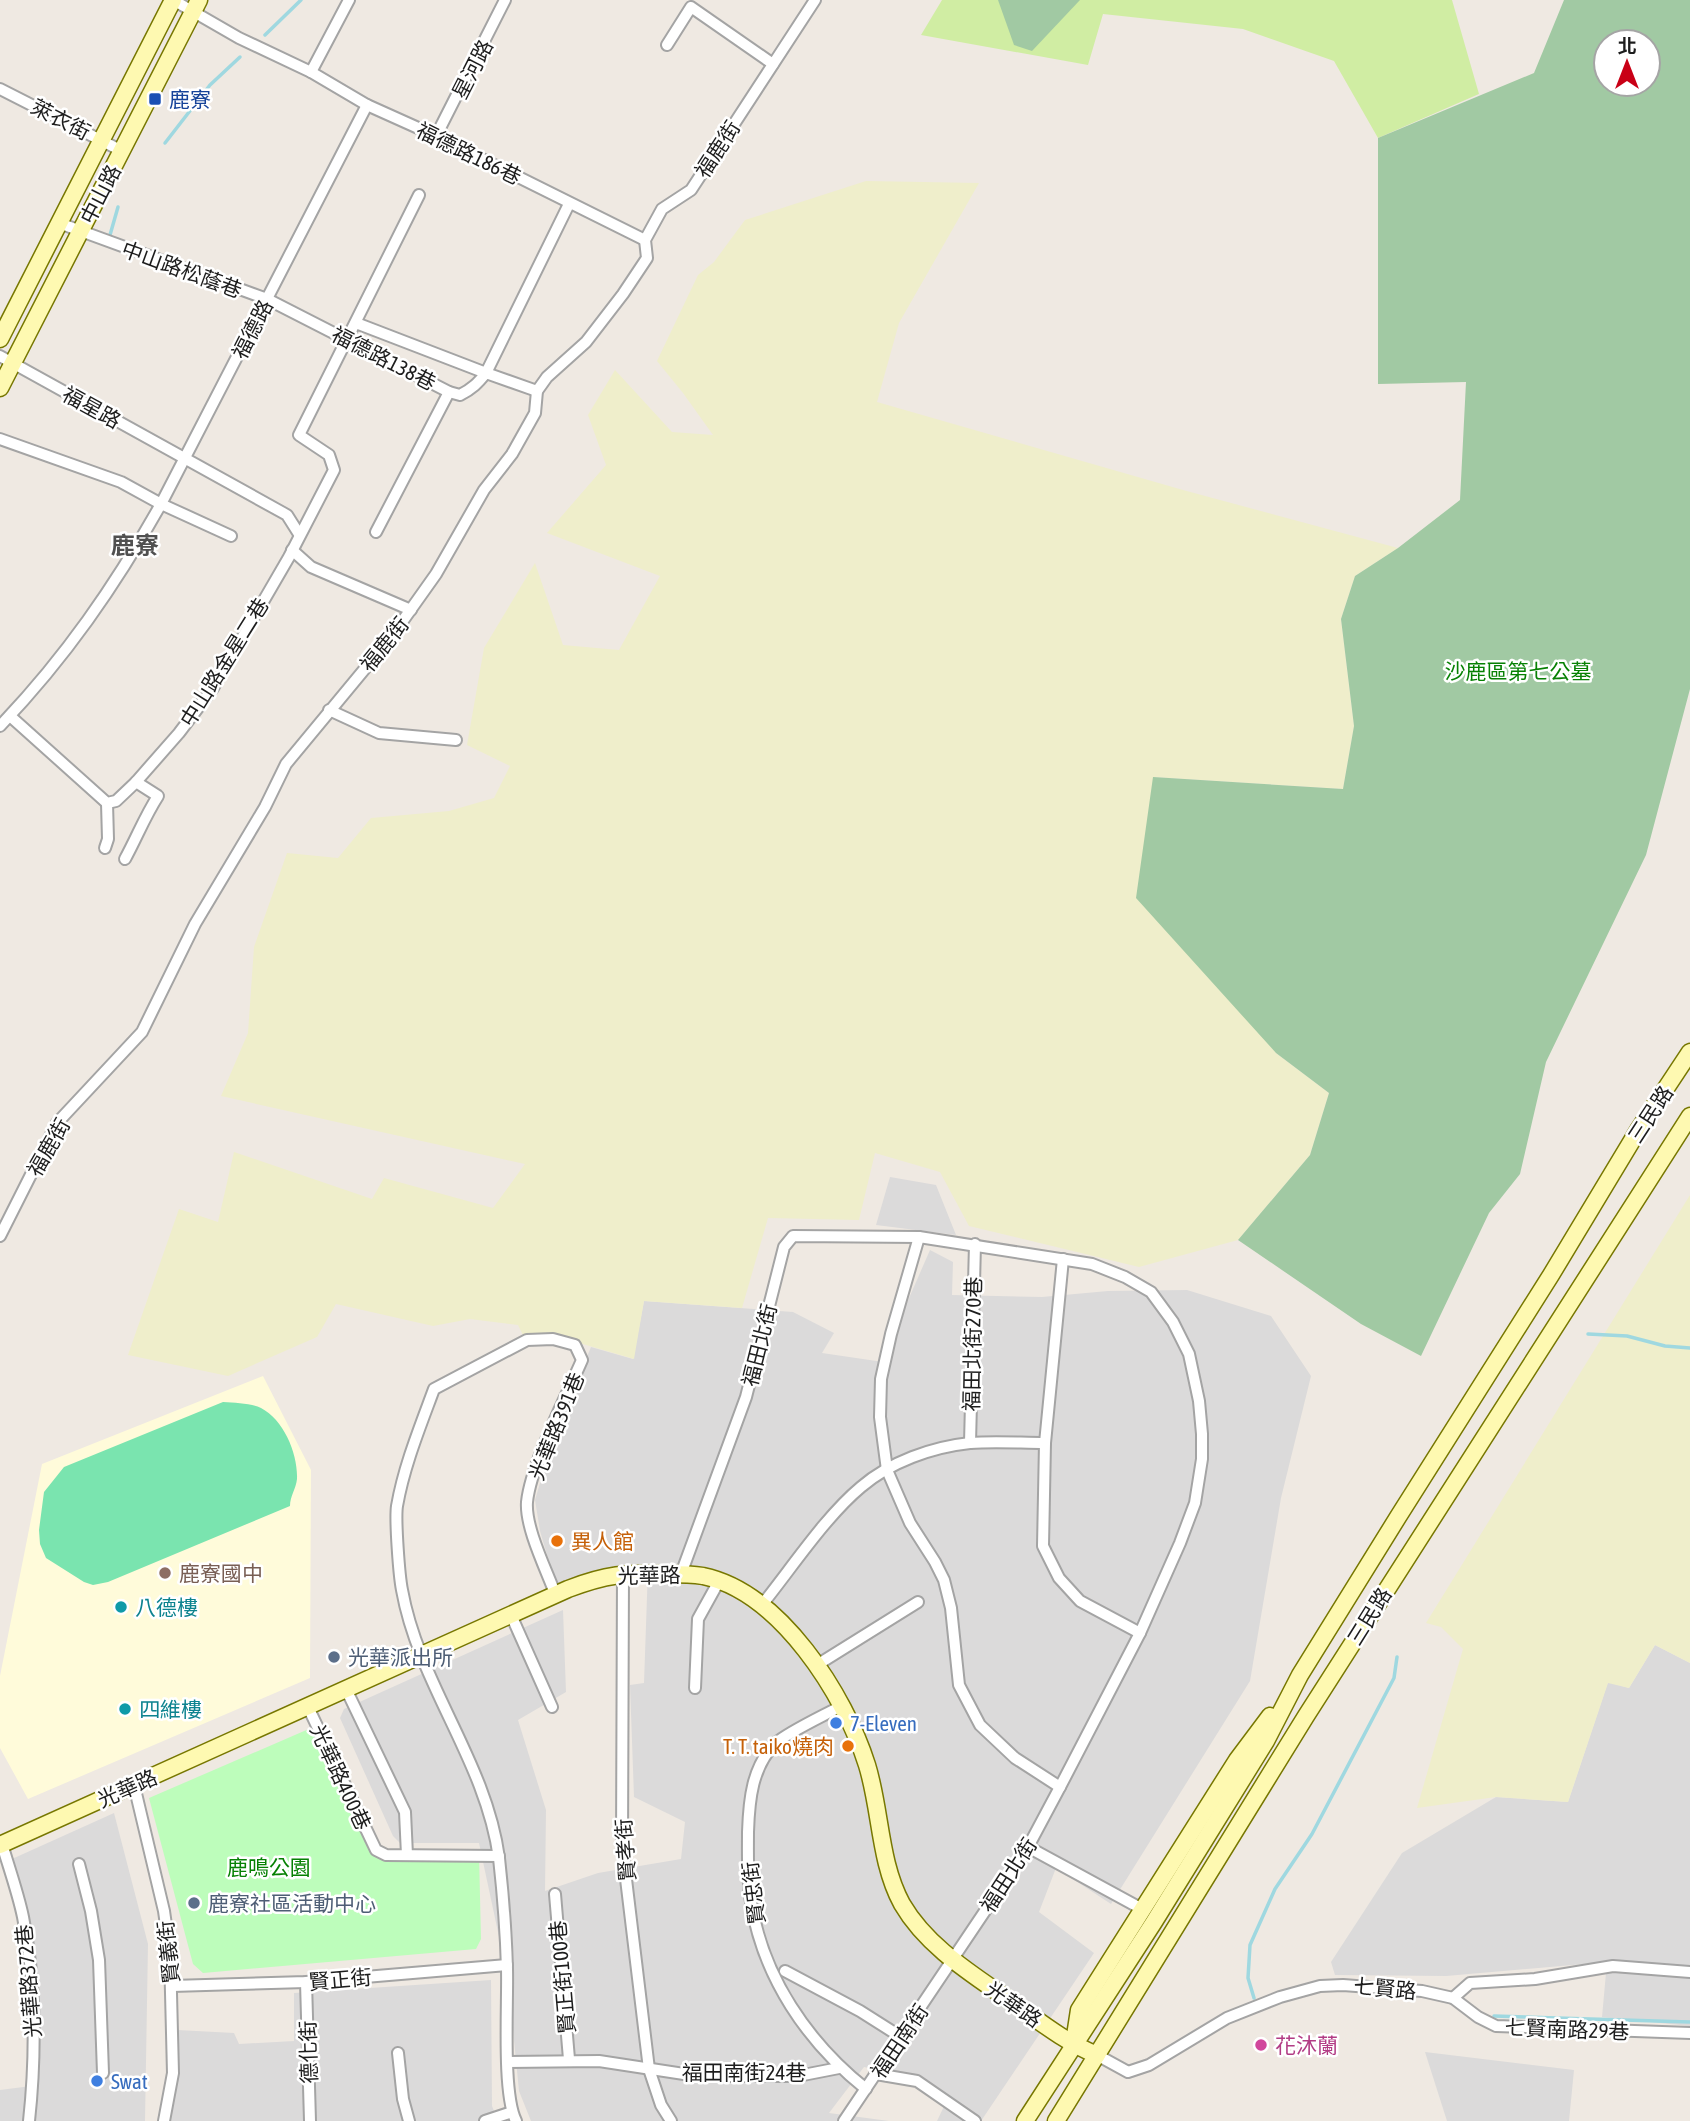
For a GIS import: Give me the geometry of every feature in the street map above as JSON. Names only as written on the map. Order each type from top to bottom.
[{"type":"street","points":[[173,0],[196,5],[239,38],[310,72],[367,104]]},
{"type":"street","name":"中山路","points":[[0,338],[173,0]]},
{"type":"street","points":[[310,72],[349,0]]},
{"type":"street","name":"星河路","points":[[436,136],[505,0]]},
{"type":"street","points":[[667,45],[691,7],[773,64],[816,0]]},
{"type":"street","name":"中山路","points":[[0,388],[7,359],[80,232],[196,5]]},
{"type":"street","name":"福鹿街","points":[[0,1236],[57,1123],[142,1032],[195,924],[265,807],[286,764],[411,610],[436,574],[484,490],[512,454],[535,414],[537,391],[547,377],[586,342],[623,294],[647,258],[645,240],[662,209],[691,190],[773,64]]},
{"type":"street","name":"萊衣街","points":[[0,89],[122,150]]},
{"type":"street","name":"福德路186巷","points":[[367,104],[645,240]]},
{"type":"street","name":"福德路","points":[[0,726],[57,662],[99,608],[126,567],[367,104]]},
{"type":"street","points":[[347,340],[419,195]]},
{"type":"street","points":[[486,373],[569,204]]},
{"type":"street","name":"中山路松蔭巷","points":[[59,223],[267,299]]},
{"type":"street","name":"福德路138巷","points":[[267,299],[449,392],[460,395],[476,386],[486,373]]},
{"type":"street","points":[[356,323],[537,391]]},
{"type":"street","name":"中山路金星二巷","points":[[107,803],[116,801],[136,782],[180,733],[213,688],[292,550],[334,470],[329,455],[299,435],[347,340]]},
{"type":"street","name":"福星路","points":[[7,359],[287,514],[299,534]]},
{"type":"street","points":[[376,531],[449,392]]},
{"type":"street","points":[[0,439],[121,482],[161,504],[231,536]]},
{"type":"street","points":[[292,550],[311,567],[411,610]]},
{"type":"street","points":[[329,710],[379,733],[456,740]]},
{"type":"street","points":[[10,716],[107,803],[108,839],[104,848]]},
{"type":"street","points":[[125,859],[158,796],[136,782]]},
{"type":"street","name":"三民路","points":[[1025,2121],[1154,1922],[1266,1741],[1300,1675],[1551,1275],[1639,1129],[1690,1052]]},
{"type":"street","name":"三民路","points":[[1056,2121],[1206,1875],[1423,1531],[1690,1116]]},
{"type":"street","name":"福田北街","points":[[681,1574],[746,1397],[784,1247],[793,1236],[919,1237],[1092,1264],[1125,1277],[1151,1292],[1173,1322],[1189,1354],[1199,1401],[1202,1459],[1195,1503],[1140,1633],[1060,1787],[1028,1847],[953,1960]]},
{"type":"street","points":[[919,1237],[881,1379],[880,1417],[887,1470],[910,1523],[944,1580],[951,1608],[959,1685],[980,1725],[1015,1758],[1060,1787]]},
{"type":"street","name":"福田北街270巷","points":[[970,1443],[975,1244]]},
{"type":"street","points":[[1063,1259],[1045,1443],[1043,1545],[1059,1578],[1080,1601],[1140,1633]]},
{"type":"street","name":"光華路391巷","points":[[421,1655],[402,1590],[397,1508],[415,1441],[434,1390],[527,1340],[553,1339],[575,1345],[582,1360],[538,1464],[527,1503],[533,1536],[556,1596]]},
{"type":"street","points":[[761,1606],[829,1521],[861,1486],[904,1460],[938,1449],[970,1443],[1045,1443]]},
{"type":"street","points":[[1398,1517],[1423,1531]]},
{"type":"street","name":"光華路","points":[[1,1845],[421,1655],[602,1577],[623,1573],[703,1576],[719,1581],[761,1606],[787,1627],[817,1665],[858,1738],[877,1801],[887,1865],[902,1903],[924,1934],[953,1960],[1073,2045],[1097,2055]]},
{"type":"street","name":"賢孝街","points":[[623,1573],[622,1846],[649,2069],[661,2105],[671,2121]]},
{"type":"street","points":[[695,1688],[698,1619],[719,1581]]},
{"type":"street","points":[[817,1665],[918,1602]]},
{"type":"street","points":[[511,1615],[552,1707]]},
{"type":"street","points":[[421,1655],[468,1754],[485,1802],[499,1856],[507,1965],[508,2062],[514,2117],[485,2121]]},
{"type":"street","name":"三民路","points":[[1073,2045],[1079,2010],[1237,1760],[1300,1675]]},
{"type":"street","points":[[346,1689],[405,1812],[407,1855]]},
{"type":"street","name":"賢忠街","points":[[841,1706],[777,1743],[755,1773],[749,1805],[750,1899],[757,1932],[768,1963],[803,2025],[839,2068],[866,2089]]},
{"type":"street","name":"光華路400巷","points":[[308,1707],[376,1850],[386,1855],[499,1856]]},
{"type":"street","name":"賢義街","points":[[134,1785],[164,1911],[172,1986],[173,2073],[164,2121]]},
{"type":"street","name":"光華路372巷","points":[[1,1845],[23,1915],[30,1957],[34,2075],[29,2121]]},
{"type":"street","points":[[1028,1847],[1142,1909]]},
{"type":"street","points":[[79,1864],[91,1910],[99,1960],[103,2073]]},
{"type":"street","name":"賢正街100巷","points":[[555,1894],[569,2059]]},
{"type":"street","name":"福田南街","points":[[844,2121],[953,1960]]},
{"type":"street","name":"賢正街","points":[[172,1986],[306,1982],[507,1965]]},
{"type":"street","points":[[1453,1998],[1470,1983],[1535,1979],[1613,1966],[1690,1972]]},
{"type":"street","points":[[785,1971],[860,2011],[901,2037]]},
{"type":"street","name":"德化街","points":[[306,1982],[310,2121]]},
{"type":"street","name":"七賢路","points":[[1097,2055],[1128,2072],[1149,2065],[1227,2018],[1280,1997],[1320,1986],[1343,1985],[1422,1991],[1453,1998]]},
{"type":"street","name":"七賢南路29巷","points":[[1453,1998],[1478,2017],[1496,2026],[1690,2033]]},
{"type":"street","points":[[398,2053],[403,2099],[409,2121]]},
{"type":"street","name":"賢正街100巷","points":[[508,2062],[569,2059],[649,2069]]},
{"type":"street","name":"福田南街24巷","points":[[649,2069],[697,2076],[798,2076],[839,2068]]},
{"type":"street","points":[[876,2074],[917,2081],[975,2121]]},
{"type":"shaded area","points":[[890,1177],[936,1185],[956,1235],[876,1225]]},
{"type":"shaded area","points":[[930,1250],[953,1262],[952,1295],[1042,1297],[1108,1291],[1187,1290],[1271,1316],[1311,1376],[1281,1498],[1250,1681],[1111,1904],[1056,1868],[1039,1912],[1094,1953],[981,2121],[937,2121],[948,2098],[888,2072],[864,2067],[829,2113],[889,2121],[531,2121],[519,2091],[508,1979],[479,1843],[400,1843],[393,1836],[340,1718],[344,1709],[563,1610],[566,1692],[518,1720],[546,1810],[545,1891],[598,1873],[681,1859],[685,1822],[634,1797],[630,1685],[644,1683],[648,1568],[557,1589],[540,1531],[535,1500],[553,1439],[591,1347],[633,1359],[644,1301],[793,1312],[834,1333],[822,1353],[890,1363],[906,1305]]},
{"type":"shaded area","name":"鹿寮國中","points":[[263,1376],[311,1470],[310,1678],[28,1799],[0,1748],[0,1676],[42,1464]]},
{"type":"shaded area","points":[[1655,1645],[1690,1663],[1690,2026],[1602,2017],[1607,1962],[1446,1976],[1335,1975],[1331,1962],[1402,1853],[1496,1797],[1568,1802],[1608,1682],[1629,1688]]},
{"type":"shaded area","points":[[114,1813],[148,1944],[145,2121],[0,2121],[0,2090],[39,2085],[34,1946],[12,1859]]},
{"type":"shaded area","points":[[491,1980],[492,2106],[498,2121],[167,2121],[170,2074],[177,2030],[234,2033],[239,2044],[294,2041],[294,1993]]},
{"type":"shaded area","points":[[1425,2052],[1574,2070],[1569,2121],[1447,2121]]},
{"type":"green space","points":[[942,0],[1452,0],[1479,94],[1378,138],[1334,61],[1243,29],[1103,14],[1088,65],[921,35]]},
{"type":"green space","points":[[998,0],[1080,0],[1032,51],[1014,45]]},
{"type":"green space","name":"沙鹿區第七公墓","points":[[1564,0],[1690,0],[1690,689],[1646,855],[1546,1062],[1520,1174],[1489,1213],[1421,1356],[1361,1324],[1238,1240],[1310,1155],[1329,1093],[1276,1053],[1136,898],[1153,777],[1343,789],[1354,726],[1341,619],[1355,576],[1398,548],[1460,500],[1466,382],[1378,384],[1378,138],[1534,73]]},
{"type":"green space","points":[[866,181],[979,183],[899,323],[877,402],[1183,490],[1398,548],[1355,576],[1341,619],[1354,726],[1343,789],[1153,777],[1276,1053],[1329,1093],[1310,1155],[1238,1240],[1139,1267],[969,1226],[940,1172],[875,1153],[859,1220],[768,1218],[742,1308],[644,1301],[634,1359],[576,1342],[524,1337],[518,1325],[470,1319],[433,1326],[336,1304],[317,1337],[228,1376],[128,1355],[179,1209],[218,1222],[234,1152],[372,1199],[384,1178],[493,1208],[525,1164],[221,1096],[248,1033],[254,947],[287,853],[338,858],[371,818],[449,811],[494,798],[510,766],[467,745],[484,648],[535,563],[563,645],[619,650],[660,576],[547,533],[606,465],[588,415],[615,370],[672,432],[713,435],[657,361],[698,275],[714,262],[745,220]]},
{"type":"green space","points":[[1690,1195],[1690,1663],[1655,1645],[1629,1688],[1608,1683],[1568,1802],[1496,1797],[1417,1808],[1463,1649],[1441,1627],[1426,1623]]},
{"type":"green space","points":[[223,1402],[261,1408],[283,1429],[297,1469],[290,1506],[108,1582],[93,1585],[84,1582],[46,1558],[40,1544],[39,1530],[44,1492],[64,1467]]},
{"type":"green space","name":"鹿鳴公園","points":[[311,1728],[362,1834],[393,1853],[479,1854],[481,1939],[476,1949],[203,1973],[193,1964],[149,1798]]},
{"type":"waterway","points":[[265,35],[301,0]]},
{"type":"waterway","points":[[165,143],[210,85],[240,57]]},
{"type":"waterway","points":[[110,235],[118,207]]},
{"type":"waterway","points":[[1588,1334],[1627,1336],[1665,1346],[1690,1348]]},
{"type":"waterway","points":[[1254,1998],[1248,1978],[1250,1945],[1275,1889],[1312,1834],[1394,1678],[1397,1657]]},
{"type":"waterway","points":[[1494,2016],[1690,2022]]},
{"type":"place","name":"鹿寮","points":[[155,99]]},
{"type":"place","name":"異人館","points":[[557,1541]]},
{"type":"place","name":"鹿寮國中","points":[[165,1573]]},
{"type":"place","name":"八德樓","points":[[121,1607]]},
{"type":"place","name":"光華派出所","points":[[334,1657]]},
{"type":"place","name":"四維樓","points":[[125,1709]]},
{"type":"place","name":"7-Eleven","points":[[836,1723]]},
{"type":"place","name":"T. T. taiko燒肉","points":[[848,1746]]},
{"type":"place","name":"鹿寮社區活動中心","points":[[194,1903]]},
{"type":"place","name":"花沐蘭","points":[[1261,2045]]},
{"type":"place","name":"Swat","points":[[97,2081]]},
{"type":"district","name":"鹿寮","points":[[135,545]]}]
